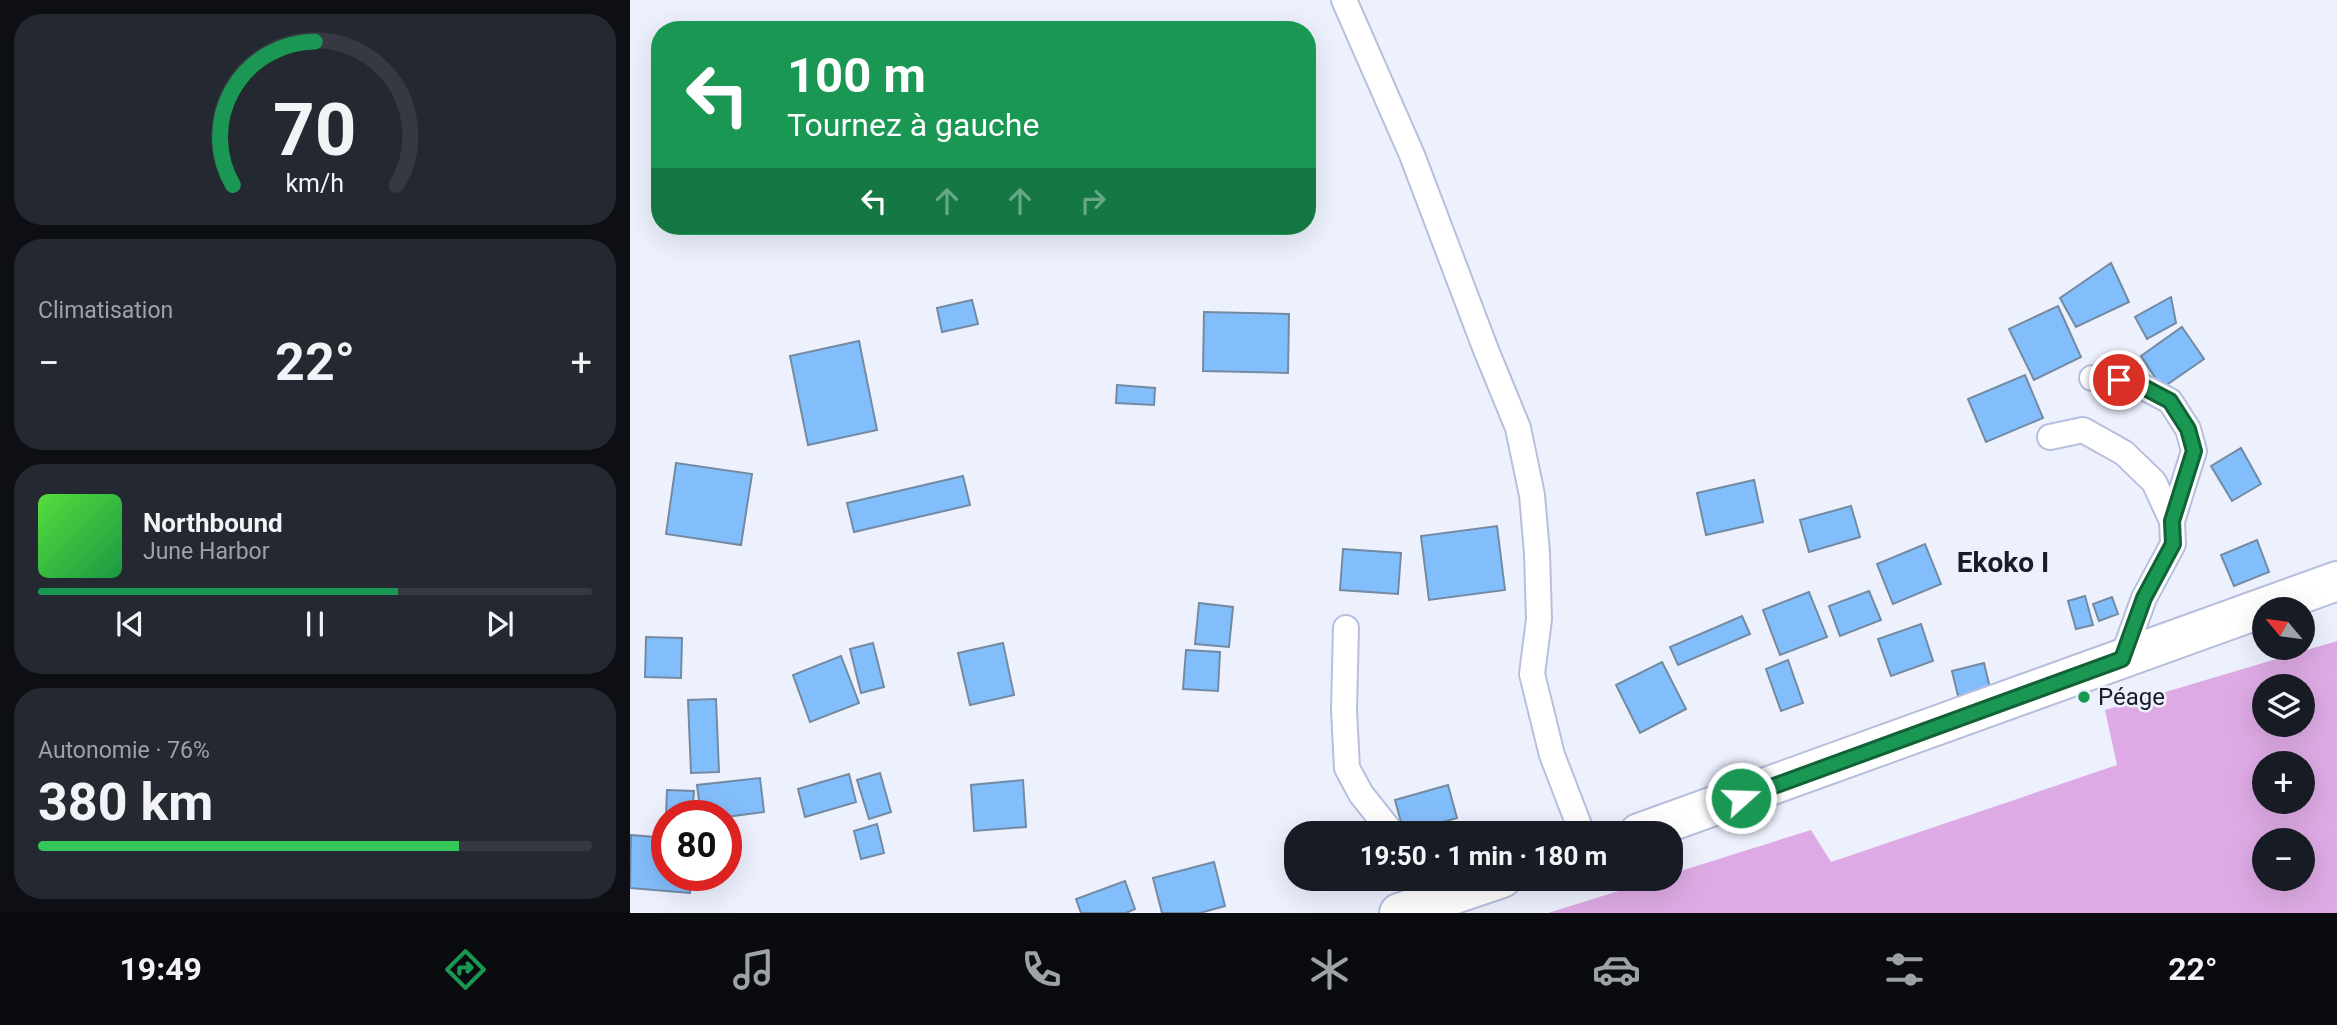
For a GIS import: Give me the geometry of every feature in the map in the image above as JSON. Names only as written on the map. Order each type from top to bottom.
[{"type":"highway","points":[[1672,821],[2337,582]]},
{"type":"highway","points":[[1418,898],[1447,891]]},
{"type":"street","points":[[1344,0],[1412,155],[1518,428],[1532,495],[1537,553],[1539,620],[1532,674],[1552,755],[1577,821]]},
{"type":"street","points":[[2092,378],[2132,381],[2170,401],[2188,429],[2194,451],[2172,521],[2173,544],[2144,598],[2122,659]]},
{"type":"street","points":[[2050,437],[2083,430],[2124,453],[2154,482],[2172,521]]},
{"type":"street","points":[[1346,628],[1344,710],[1347,768],[1361,794],[1382,821]]},
{"type":"shaded area","points":[[2337,641],[2337,913],[1548,913],[1619,891],[1683,891],[1683,870],[1811,830],[1831,862],[2117,765],[2105,710],[2273,660],[2315,660],[2315,648]]},
{"type":"building","points":[[2111,263],[2129,302],[2076,327],[2060,298]]},
{"type":"building","points":[[2171,297],[2176,323],[2147,339],[2135,317]]},
{"type":"building","points":[[972,300],[978,324],[942,332],[937,308]]},
{"type":"building","points":[[2058,306],[2081,357],[2034,380],[2009,329]]},
{"type":"building","points":[[1204,312],[1289,314],[1288,373],[1203,371]]},
{"type":"building","points":[[2182,327],[2204,359],[2162,388],[2141,356]]},
{"type":"building","points":[[859,341],[877,430],[808,445],[790,356]]},
{"type":"building","points":[[2025,375],[2043,418],[1986,442],[1968,399]]},
{"type":"building","points":[[1117,385],[1155,388],[1154,405],[1116,403]]},
{"type":"building","points":[[2241,448],[2261,484],[2232,501],[2211,466]]},
{"type":"building","points":[[676,463],[752,474],[741,545],[666,534]]},
{"type":"building","points":[[963,476],[970,505],[854,532],[847,503]]},
{"type":"building","points":[[1754,480],[1763,522],[1706,535],[1697,493]]},
{"type":"building","points":[[1851,506],[1860,537],[1809,552],[1800,520]]},
{"type":"building","points":[[1497,526],[1505,590],[1429,600],[1421,536]]},
{"type":"building","points":[[2257,540],[2269,572],[2234,586],[2221,555]]},
{"type":"building","points":[[1925,544],[1941,584],[1893,604],[1877,564]]},
{"type":"building","points":[[1343,549],[1401,553],[1398,594],[1340,590]]},
{"type":"building","points":[[1869,591],[1881,620],[1840,636],[1829,606]]},
{"type":"building","points":[[1809,592],[1827,637],[1780,655],[1763,610]]},
{"type":"building","points":[[2085,596],[2093,625],[2076,629],[2068,601]]},
{"type":"building","points":[[2112,597],[2118,614],[2099,621],[2093,604]]},
{"type":"building","points":[[1199,603],[1233,607],[1229,647],[1195,644]]},
{"type":"building","points":[[1742,616],[1750,634],[1678,665],[1670,647]]},
{"type":"building","points":[[1921,624],[1933,661],[1891,676],[1878,639]]},
{"type":"building","points":[[646,637],[682,638],[681,678],[645,677]]},
{"type":"building","points":[[873,643],[884,687],[861,693],[850,649]]},
{"type":"building","points":[[1003,643],[1014,695],[970,705],[958,653]]},
{"type":"building","points":[[1186,650],[1220,652],[1218,691],[1183,689]]},
{"type":"building","points":[[841,656],[859,703],[810,722],[793,675]]},
{"type":"building","points":[[1788,660],[1803,703],[1781,711],[1766,669]]},
{"type":"building","points":[[1662,662],[1686,709],[1640,733],[1616,685]]},
{"type":"building","points":[[1984,663],[1990,688],[1958,696],[1952,671]]},
{"type":"building","points":[[716,699],[719,772],[691,773],[688,700]]},
{"type":"building","points":[[880,773],[891,812],[869,819],[857,780]]},
{"type":"building","points":[[849,774],[856,802],[805,817],[798,789]]},
{"type":"building","points":[[760,778],[764,812],[742,815],[742,800],[699,800],[697,785]]},
{"type":"building","points":[[1023,780],[1026,827],[974,831],[971,785]]},
{"type":"building","points":[[1448,785],[1457,818],[1446,821],[1401,821],[1395,800]]},
{"type":"building","points":[[667,790],[694,791],[693,800],[667,800]]},
{"type":"building","points":[[877,824],[884,853],[861,859],[854,831]]},
{"type":"building","points":[[631,835],[651,837],[651,890],[630,888]]},
{"type":"building","points":[[1214,862],[1225,906],[1200,913],[1162,913],[1153,878]]},
{"type":"building","points":[[1125,881],[1135,909],[1126,913],[1081,913],[1076,899]]},
{"type":"place","name":"Péage","points":[[2084,697]]},
{"type":"district","name":"Ekoko I","points":[[2003,562]]},
{"type":"route","points":[[1741,798],[2122,659],[2144,598],[2173,544],[2172,521],[2194,451],[2188,429],[2170,401],[2132,381],[2119,380]]}]
